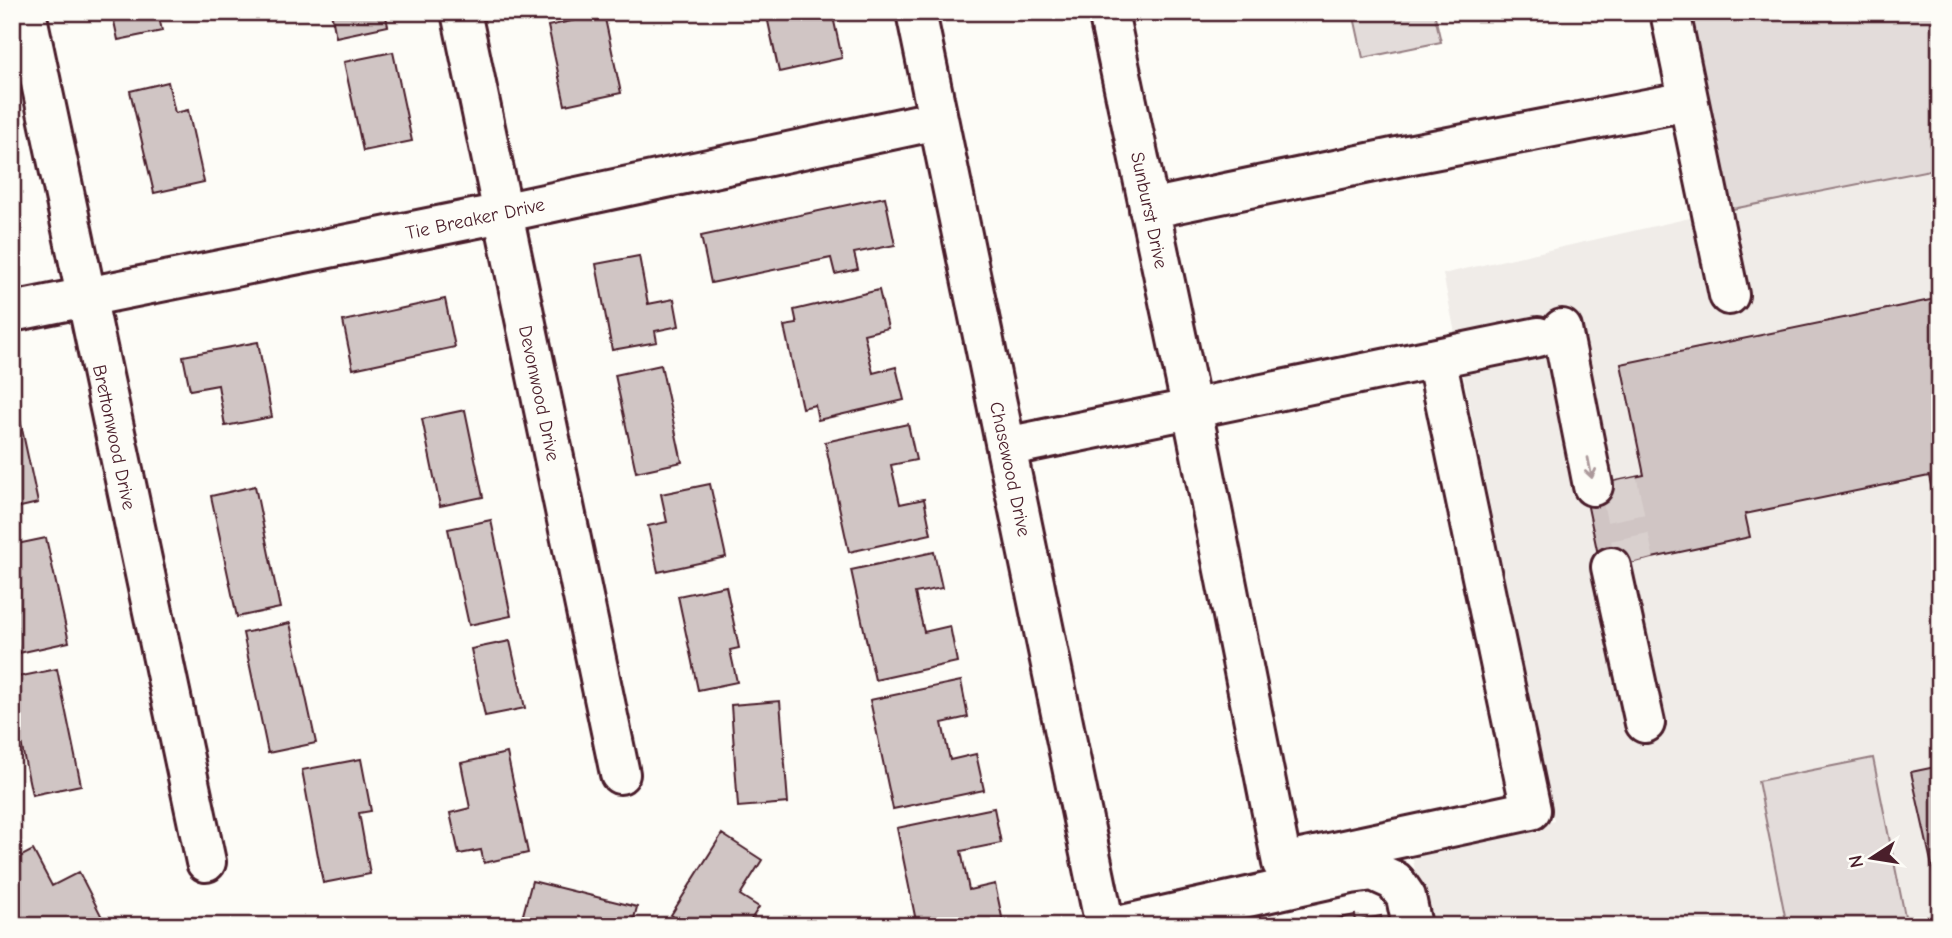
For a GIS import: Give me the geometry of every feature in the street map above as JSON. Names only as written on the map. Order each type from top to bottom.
[{"type":"street","name":"Brettonwood Drive","points":[[26,12],[206,862]]},
{"type":"street","name":"Devonwood Drive","points":[[461,12],[620,774]]},
{"type":"street","name":"Chasewood Drive","points":[[916,12],[1105,926]]},
{"type":"street","name":"Sunburst Drive","points":[[1108,12],[1283,863],[1531,810],[1436,358]]},
{"type":"street","points":[[1670,12],[1729,295]]},
{"type":"street","points":[[1149,209],[1402,156],[1688,101]]},
{"type":"street","name":"Tie Breaker Drive","points":[[12,312],[502,213],[938,120]]},
{"type":"street","points":[[1006,447],[1561,330],[1605,483]]},
{"type":"street","points":[[1623,564],[1657,720]]},
{"type":"street","points":[[1118,926],[1373,871],[1395,881],[1406,897],[1412,926]]},
{"type":"shaded area","points":[[1353,12],[1434,12],[1441,42],[1363,58]]},
{"type":"shaded area","points":[[1670,12],[1940,12],[1940,168],[1712,213]]},
{"type":"shaded area","points":[[1940,168],[1940,926],[1426,926],[1412,855],[1554,821],[1443,274],[1712,213]]},
{"type":"shaded area","points":[[1873,758],[1907,926],[1787,926],[1758,781]]},
{"type":"building","points":[[112,12],[158,12],[162,31],[118,40]]},
{"type":"building","points":[[331,12],[385,12],[388,26],[336,37]]},
{"type":"building","points":[[766,12],[832,12],[842,58],[779,72]]},
{"type":"building","points":[[604,14],[621,93],[565,105],[548,26]]},
{"type":"building","points":[[393,52],[412,141],[363,151],[344,62]]},
{"type":"building","points":[[168,82],[175,113],[188,110],[204,182],[154,193],[130,91]]},
{"type":"building","points":[[885,197],[895,245],[854,253],[858,269],[835,274],[831,258],[711,283],[701,236]]},
{"type":"building","points":[[639,256],[648,304],[674,299],[679,326],[655,331],[657,342],[612,350],[596,264]]},
{"type":"building","points":[[879,290],[888,328],[864,334],[873,373],[896,367],[904,400],[818,420],[815,405],[802,408],[784,326],[797,324],[794,310]]},
{"type":"building","points":[[1940,298],[1940,526],[1929,476],[1745,514],[1750,537],[1601,569],[1584,488],[1644,475],[1621,364]]},
{"type":"building","points":[[445,299],[455,347],[353,369],[343,321]]},
{"type":"building","points":[[258,342],[272,417],[225,426],[218,385],[190,390],[183,356]]},
{"type":"building","points":[[661,365],[682,462],[636,472],[615,375]]},
{"type":"building","points":[[17,406],[38,503],[12,509],[12,407]]},
{"type":"building","points":[[465,410],[483,497],[440,506],[422,419]]},
{"type":"building","points":[[908,424],[916,460],[891,465],[900,504],[924,499],[931,534],[849,552],[825,442]]},
{"type":"building","points":[[710,484],[726,557],[658,572],[648,526],[667,522],[661,494]]},
{"type":"building","points":[[255,486],[280,608],[237,617],[211,496]]},
{"type":"building","points":[[491,520],[511,616],[469,625],[448,529]]},
{"type":"building","points":[[46,538],[69,642],[19,653],[12,623],[12,545]]},
{"type":"building","points":[[934,552],[942,588],[915,593],[924,632],[950,626],[957,662],[875,680],[851,570]]},
{"type":"building","points":[[726,586],[739,648],[730,650],[737,682],[698,690],[678,596]]},
{"type":"building","points":[[290,623],[316,743],[268,753],[243,633]]},
{"type":"building","points":[[510,641],[525,708],[485,716],[471,649]]},
{"type":"building","points":[[57,669],[81,785],[32,795],[12,700],[12,678]]},
{"type":"building","points":[[961,681],[968,717],[942,723],[950,760],[976,754],[984,790],[893,809],[870,700]]},
{"type":"building","points":[[780,701],[788,803],[738,807],[731,705]]},
{"type":"building","points":[[507,753],[528,853],[484,863],[481,850],[459,854],[450,813],[470,808],[461,763]]},
{"type":"building","points":[[361,759],[371,811],[359,813],[370,874],[323,883],[302,770]]},
{"type":"building","points":[[1940,766],[1940,902],[1911,772]]},
{"type":"building","points":[[994,808],[1001,843],[961,851],[969,890],[995,884],[1003,922],[985,926],[917,926],[897,828]]},
{"type":"building","points":[[722,834],[762,860],[740,895],[759,907],[747,926],[688,926],[671,915]]},
{"type":"building","points":[[33,850],[52,886],[79,872],[105,923],[100,926],[12,926],[12,861]]},
{"type":"building","points":[[532,881],[637,907],[632,926],[520,926]]},
{"type":"building","points":[[1355,915],[1356,921],[1381,916],[1383,926],[1304,926]]},
{"type":"tunnel","points":[[1618,481],[1635,562]]}]
